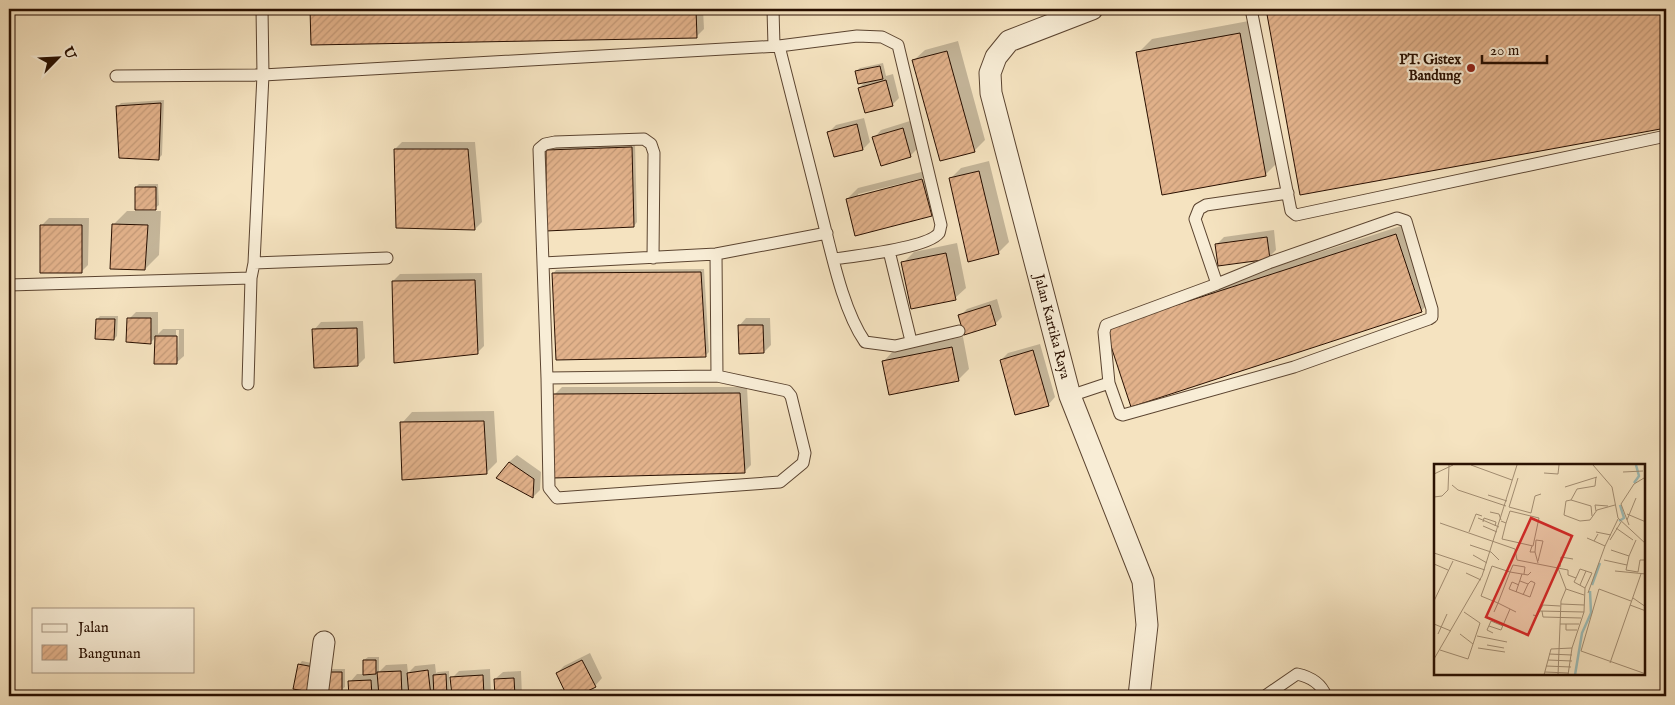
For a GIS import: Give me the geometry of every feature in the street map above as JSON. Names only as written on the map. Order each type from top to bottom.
[{"type":"street","name":"Jalan Kartika Raya","points":[[1092,9],[1009,41],[996,57],[990,73],[991,92],[1070,396],[1143,581],[1148,625],[1139,696]]},
{"type":"street","points":[[317,696],[324,642]]},
{"type":"lane","points":[[248,384],[251,278],[254,263],[263,75],[262,9]]},
{"type":"lane","points":[[772,9],[776,46],[834,260],[856,330],[865,342],[895,346],[959,331]]},
{"type":"lane","points":[[1251,9],[1291,211],[1296,215],[1666,136]]},
{"type":"lane","points":[[116,76],[263,75],[776,46],[857,36],[882,37],[898,45],[941,226],[938,234],[928,241],[889,251],[834,260]]},
{"type":"lane","points":[[547,378],[717,376],[787,391],[792,396],[805,452],[804,463],[780,482],[557,498],[549,488],[539,149],[545,144],[555,142],[644,140],[651,144],[654,153],[653,258]]},
{"type":"lane","points":[[1217,284],[1195,219],[1199,210],[1206,205],[1288,193]]},
{"type":"lane","points":[[1397,218],[1406,221],[1432,309],[1432,317],[1429,319],[1294,367],[1123,415],[1120,414],[1109,383],[1104,332],[1106,325],[1271,262],[1397,218]]},
{"type":"lane","points":[[543,263],[716,254],[827,233]]},
{"type":"lane","points":[[889,251],[911,341]]},
{"type":"lane","points":[[716,254],[717,376]]},
{"type":"lane","points":[[254,263],[387,258]]},
{"type":"lane","points":[[9,285],[251,278]]},
{"type":"lane","points":[[1070,396],[1109,383]]},
{"type":"lane","points":[[1265,696],[1297,674],[1308,676],[1323,687],[1326,696]]},
{"type":"building","points":[[310,9],[696,9],[697,38],[311,45]]},
{"type":"building","name":"PT. Gistex Bandung","points":[[1266,9],[1666,9],[1666,128],[1300,195]]},
{"type":"building","points":[[1240,33],[1266,176],[1162,195],[1136,52]]},
{"type":"building","points":[[947,51],[975,152],[940,161],[912,60]]},
{"type":"building","points":[[880,66],[883,79],[858,84],[855,71]]},
{"type":"building","points":[[886,80],[893,106],[865,113],[858,88]]},
{"type":"building","points":[[161,103],[159,160],[119,158],[116,106]]},
{"type":"building","points":[[857,124],[863,150],[834,157],[827,132]]},
{"type":"building","points":[[903,128],[911,157],[881,166],[872,137]]},
{"type":"building","points":[[632,147],[634,227],[546,231],[546,150]]},
{"type":"building","points":[[394,149],[468,149],[475,230],[396,228]]},
{"type":"building","points":[[979,171],[999,254],[968,262],[949,178]]},
{"type":"building","points":[[922,179],[932,216],[855,236],[846,199]]},
{"type":"building","points":[[135,187],[156,187],[156,210],[135,210]]},
{"type":"building","points":[[112,224],[148,225],[145,270],[110,269]]},
{"type":"building","points":[[40,225],[82,225],[82,273],[40,273]]},
{"type":"building","points":[[1396,234],[1422,312],[1131,407],[1105,328]]},
{"type":"building","points":[[1267,237],[1270,259],[1218,266],[1215,244]]},
{"type":"building","points":[[946,253],[956,300],[911,309],[901,262]]},
{"type":"building","points":[[701,272],[706,357],[556,360],[552,273]]},
{"type":"building","points":[[475,280],[478,354],[394,363],[392,281]]},
{"type":"building","points":[[990,305],[996,325],[964,335],[958,315]]},
{"type":"building","points":[[127,318],[151,318],[151,344],[126,342]]},
{"type":"building","points":[[96,319],[115,319],[114,340],[95,339]]},
{"type":"building","points":[[738,325],[763,325],[764,353],[739,354]]},
{"type":"building","points":[[357,328],[358,366],[314,368],[312,329]]},
{"type":"building","points":[[155,336],[177,336],[177,364],[154,364]]},
{"type":"building","points":[[952,347],[959,381],[889,395],[882,361]]},
{"type":"building","points":[[1033,350],[1049,406],[1015,415],[1000,360]]},
{"type":"building","points":[[740,393],[745,473],[553,478],[553,394]]},
{"type":"building","points":[[484,421],[487,474],[402,480],[400,422]]},
{"type":"building","points":[[509,462],[534,479],[533,498],[496,478]]},
{"type":"building","points":[[363,660],[376,660],[376,674],[363,675]]},
{"type":"building","points":[[582,660],[596,687],[577,696],[567,696],[556,673]]},
{"type":"building","points":[[298,664],[314,667],[310,692],[293,689]]},
{"type":"building","points":[[428,670],[431,696],[409,696],[407,673]]},
{"type":"building","points":[[401,671],[402,696],[379,696],[377,672]]},
{"type":"building","points":[[326,672],[342,672],[342,691],[326,691]]},
{"type":"building","points":[[446,674],[447,696],[434,696],[433,675]]},
{"type":"building","points":[[483,675],[484,696],[452,696],[450,677]]},
{"type":"building","points":[[514,678],[515,696],[495,696],[494,679]]},
{"type":"building","points":[[371,680],[372,696],[349,696],[348,681]]},
{"type":"place","name":"PT. Gistex Bandung","points":[[1471,68]]}]
